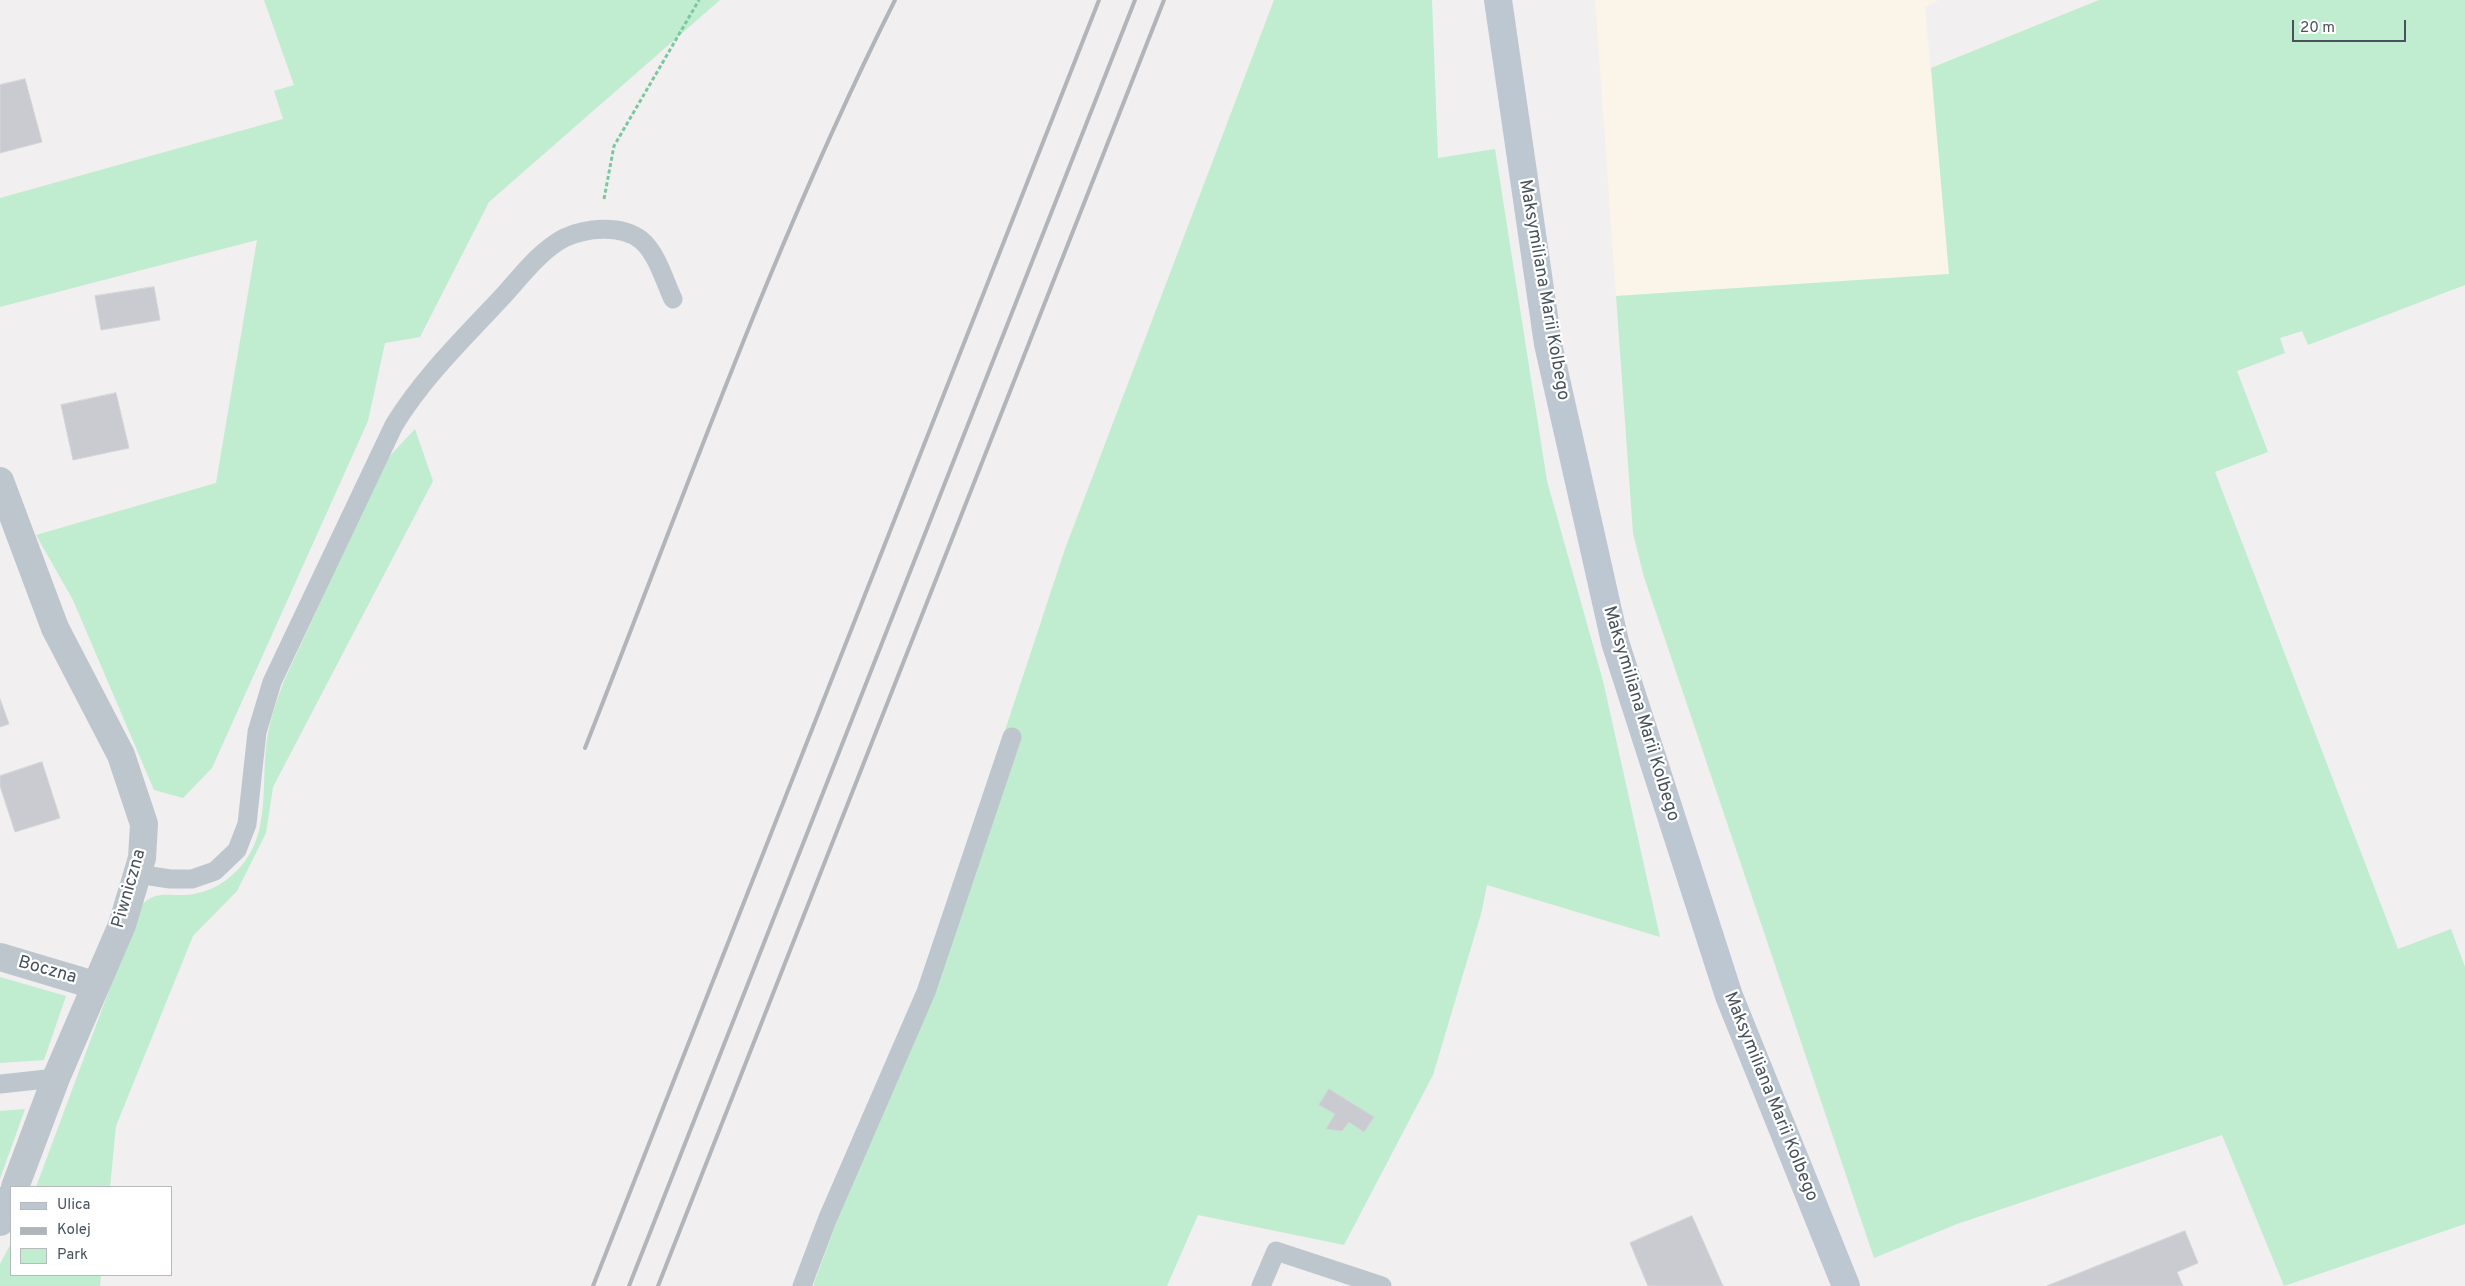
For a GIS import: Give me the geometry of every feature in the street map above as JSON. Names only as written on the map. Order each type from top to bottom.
[{"type":"street","name":"Maksymiliana Marii Kolbego","points":[[1498,0],[1548,344],[1615,642],[1729,996],[1846,1286]]},
{"type":"street","name":"Piwniczna","points":[[2,494],[56,628],[121,754],[144,824],[138,874],[122,925],[94,985],[56,1078],[15,1186]]},
{"type":"street","name":"Boczna","points":[[0,957],[94,985]]},
{"type":"street","points":[[0,1222],[10,1198]]},
{"type":"lane","points":[[138,874],[170,880],[192,880],[215,871],[237,850],[247,824],[256,744],[269,688],[394,425],[414,394],[436,368],[547,250],[570,236],[599,229],[625,232],[641,240],[654,258],[672,300]]},
{"type":"lane","points":[[802,1286],[827,1220],[926,992],[1012,738]]},
{"type":"lane","points":[[0,1084],[56,1078]]},
{"type":"lane","points":[[1261,1286],[1276,1251],[1382,1286]]},
{"type":"path","points":[[599,229],[614,146],[677,34],[699,0]]},
{"type":"shaded area","points":[[1595,0],[1939,0],[1925,7],[1949,274],[1616,296]]},
{"type":"green space","points":[[264,0],[720,0],[489,202],[420,337],[385,343],[368,421],[212,768],[183,798],[154,790],[73,600],[36,535],[216,483],[257,240],[0,307],[0,198],[283,119],[274,91],[294,85]]},
{"type":"green space","points":[[1274,0],[1432,0],[1438,158],[1495,149],[1547,481],[1603,681],[1660,937],[1487,885],[1481,914],[1433,1075],[1344,1245],[1198,1215],[1167,1286],[813,1286],[903,1039],[1065,549]]},
{"type":"green space","points":[[2099,0],[2465,0],[2465,285],[2308,345],[2302,331],[2280,338],[2285,353],[2237,371],[2268,452],[2215,472],[2398,949],[2451,929],[2465,967],[2465,1224],[2284,1286],[2222,1135],[1957,1224],[1874,1258],[1644,577],[1633,533],[1616,296],[1949,274],[1931,68]]},
{"type":"green space","points":[[415,429],[433,481],[273,787],[266,833],[237,891],[193,936],[116,1126],[110,1186],[36,1186],[140,907],[150,898],[156,896],[186,895],[206,891],[225,881],[240,868],[251,853],[261,820],[266,747],[275,705],[284,681],[386,460]]},
{"type":"green space","points":[[0,977],[66,996],[44,1060],[0,1063]]},
{"type":"green space","points":[[25,1109],[0,1179],[0,1111]]},
{"type":"green space","points":[[10,1245],[10,1276],[101,1276],[100,1286],[0,1286],[0,1264]]},
{"type":"building","points":[[25,79],[42,142],[0,153],[0,85]]},
{"type":"building","points":[[154,287],[160,320],[101,330],[95,296]]},
{"type":"building","points":[[116,393],[129,448],[73,460],[61,405]]},
{"type":"building","points":[[0,699],[9,724],[0,727]]},
{"type":"building","points":[[42,762],[60,818],[15,832],[0,786],[0,776]]},
{"type":"building","points":[[1329,1089],[1374,1117],[1364,1132],[1349,1122],[1342,1131],[1326,1129],[1335,1114],[1319,1105]]},
{"type":"building","points":[[1692,1216],[1723,1286],[1648,1286],[1630,1243]]},
{"type":"building","points":[[2185,1231],[2198,1263],[2177,1272],[2183,1286],[2047,1286]]},
{"type":"railway","points":[[585,748],[770,276],[809,183],[895,0]]},
{"type":"railway","points":[[593,1286],[1099,0]]},
{"type":"railway","points":[[629,1286],[1135,0]]},
{"type":"railway","points":[[658,1286],[1164,0]]}]
